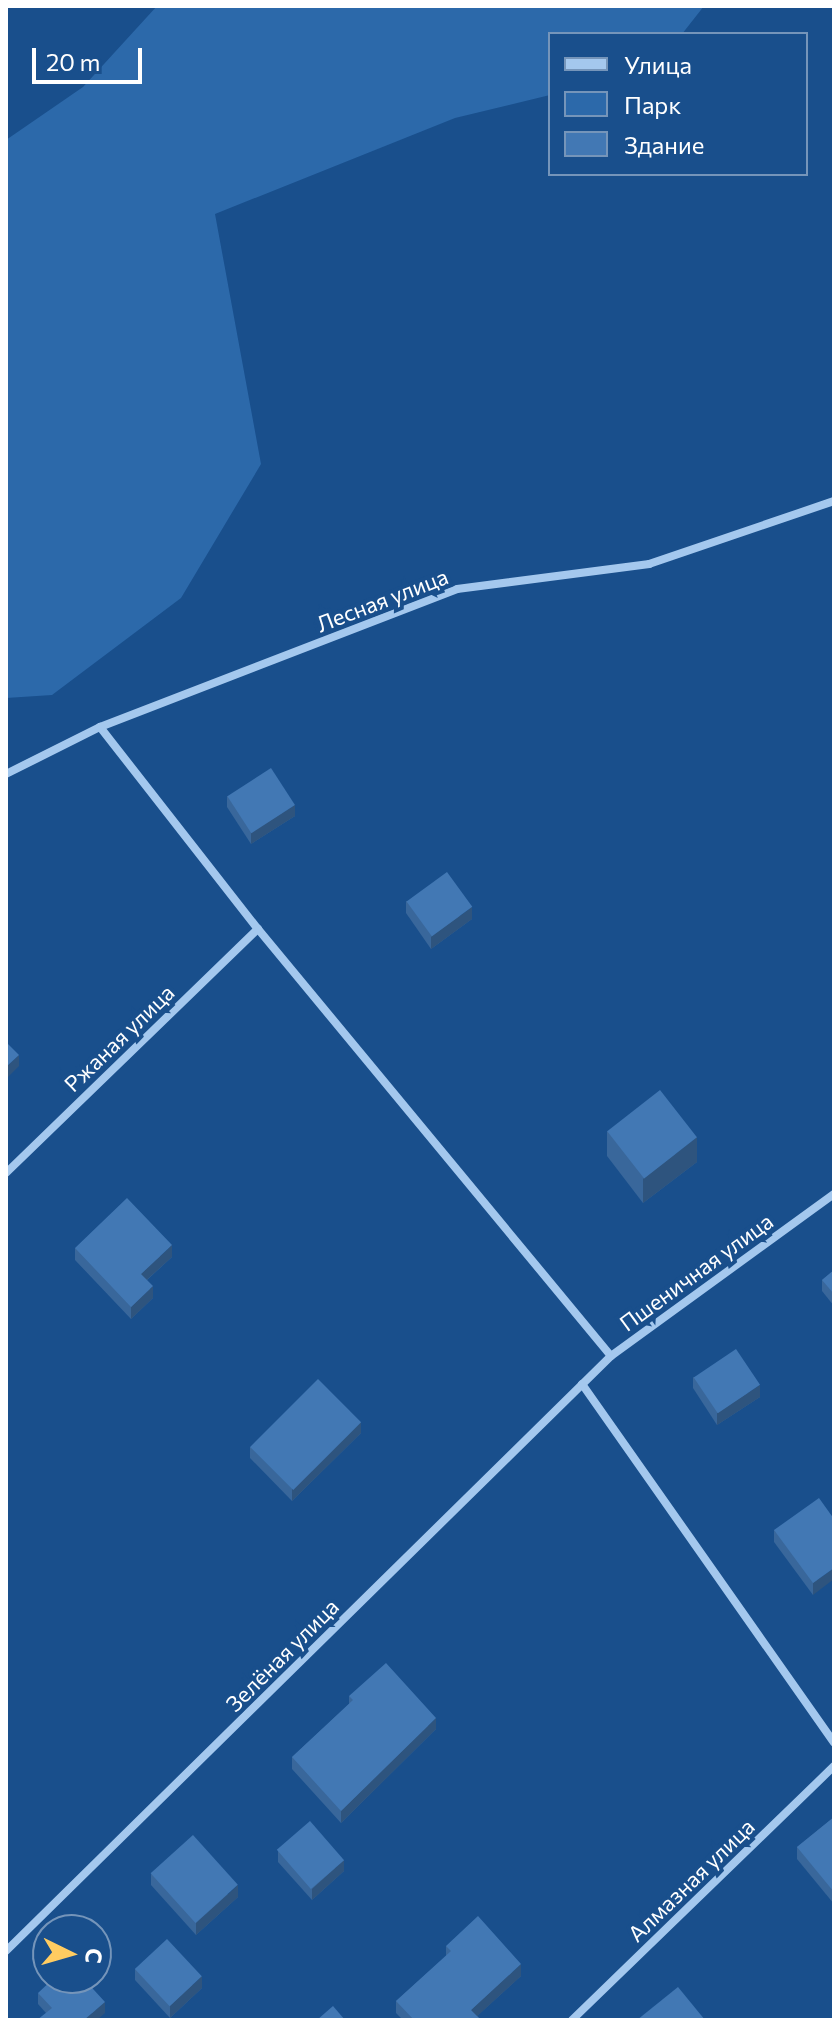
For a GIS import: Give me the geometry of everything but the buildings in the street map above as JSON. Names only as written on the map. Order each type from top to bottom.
[{"type":"street","name":"Лесная улица","points":[[6,774],[100,727],[457,589],[649,564],[834,501]]},
{"type":"street","points":[[100,727],[258,929],[611,1356]]},
{"type":"street","name":"Ржаная улица","points":[[6,1173],[258,929]]},
{"type":"street","name":"Пшеничная улица","points":[[582,1384],[611,1356],[834,1194]]},
{"type":"street","points":[[582,1384],[834,1742]]},
{"type":"street","name":"Зелёная улица","points":[[6,1951],[582,1384]]},
{"type":"street","name":"Алмазная улица","points":[[572,2020],[834,1766]]},
{"type":"green space","points":[[157,6],[704,6],[684,32],[548,32],[548,95],[455,118],[215,214],[261,464],[181,598],[52,695],[6,698],[6,140],[83,87]]}]
